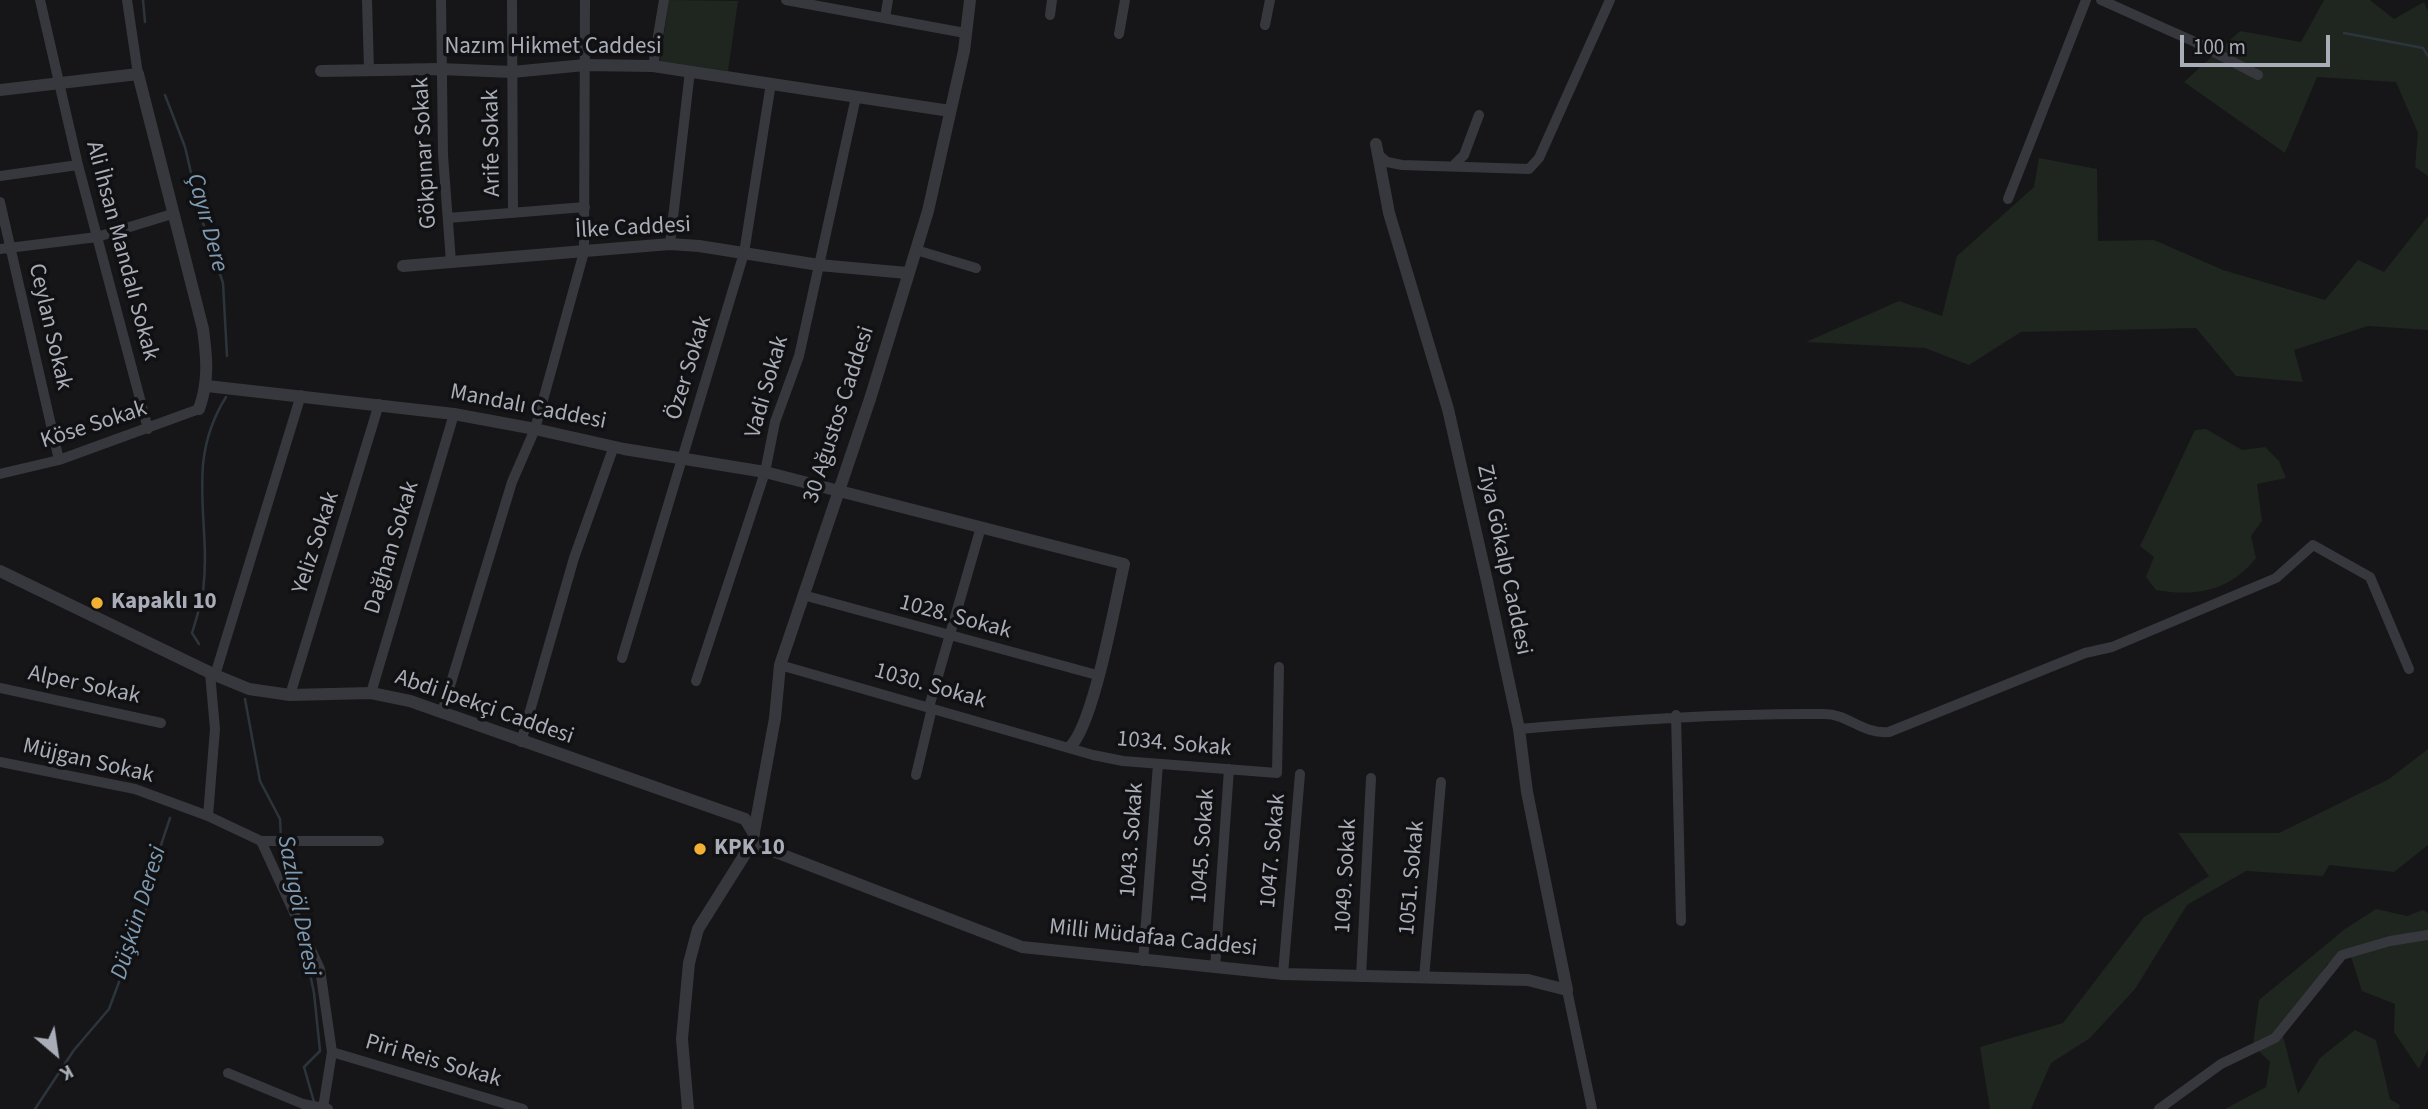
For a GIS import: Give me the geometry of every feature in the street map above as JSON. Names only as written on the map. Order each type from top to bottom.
[{"type":"street","name":"Ali İhsan Mandalı Sokak","points":[[40,0],[61,81],[78,165],[148,429]]},
{"type":"street","points":[[127,0],[138,74],[203,329],[207,386],[199,409]]},
{"type":"street","points":[[367,0],[369,70]]},
{"type":"street","name":"Gökpınar Sokak","points":[[441,0],[440,69],[452,262]]},
{"type":"street","name":"Arife Sokak","points":[[512,0],[513,213]]},
{"type":"street","points":[[442,712],[512,482],[535,429],[584,252],[585,0]]},
{"type":"street","points":[[653,66],[664,0]]},
{"type":"street","points":[[786,0],[965,33]]},
{"type":"street","points":[[885,18],[888,0]]},
{"type":"street","name":"30 Ağustos Caddesi","points":[[753,839],[775,718],[780,665],[870,398],[916,250],[950,111],[970,0]]},
{"type":"street","points":[[1050,15],[1052,0]]},
{"type":"street","points":[[1119,34],[1125,0]]},
{"type":"street","points":[[1265,25],[1270,0]]},
{"type":"street","points":[[1378,150],[1387,162],[1402,164],[1529,169],[1535,162],[1609,0]]},
{"type":"street","points":[[2008,199],[2085,0]]},
{"type":"street","points":[[2101,0],[2195,42],[2258,75]]},
{"type":"street","name":"Nazım Hikmet Caddesi","points":[[321,71],[440,69],[512,72],[585,65],[653,66],[950,111]]},
{"type":"street","points":[[670,244],[690,71]]},
{"type":"street","points":[[0,90],[138,74]]},
{"type":"street","name":"Özer Sokak","points":[[622,658],[744,253],[771,83]]},
{"type":"street","name":"Vadi Sokak","points":[[696,681],[765,472],[775,422],[799,356],[856,97]]},
{"type":"street","points":[[1455,164],[1464,155],[1479,115]]},
{"type":"street","name":"Ziya Gökalp Caddesi","points":[[1378,150],[1390,213],[1448,409],[1519,729],[1527,792],[1567,990]]},
{"type":"street","points":[[0,176],[78,165]]},
{"type":"street","name":"Ceylan Sokak","points":[[0,202],[59,460]]},
{"type":"street","points":[[448,218],[585,207]]},
{"type":"street","points":[[0,249],[97,237],[172,214]]},
{"type":"street","name":"İlke Caddesi","points":[[402,265],[670,244],[819,265],[907,273]]},
{"type":"street","points":[[916,250],[976,268]]},
{"type":"street","name":"Mandalı Caddesi","points":[[207,386],[454,414],[682,459],[765,472],[1124,564],[1097,675]]},
{"type":"street","points":[[208,816],[215,729],[212,674],[301,395]]},
{"type":"street","name":"Yeliz Sokak","points":[[290,695],[379,404]]},
{"type":"street","name":"Köse Sokak","points":[[0,474],[59,460],[199,409]]},
{"type":"street","name":"Dağhan Sokak","points":[[371,693],[454,414]]},
{"type":"street","points":[[521,742],[574,558],[614,446]]},
{"type":"street","points":[[916,775],[948,636],[981,527]]},
{"type":"street","points":[[1519,729],[1676,715],[1835,714],[1874,733],[1889,732],[2085,653],[2112,647],[2276,578],[2313,545],[2370,577],[2409,669]]},
{"type":"street","name":"Abdi İpekçi Caddesi","points":[[0,571],[212,674],[249,689],[290,695],[371,693],[410,701],[745,819],[753,839]]},
{"type":"street","name":"1028. Sokak","points":[[803,595],[1097,675]]},
{"type":"street","name":"1030. Sokak","points":[[780,665],[1070,747]]},
{"type":"street","name":"1034. Sokak","points":[[1070,747],[1093,755],[1158,764],[1277,773],[1279,667]]},
{"type":"street","points":[[1070,747],[1078,739],[1090,710],[1097,675]]},
{"type":"street","name":"Alper Sokak","points":[[0,688],[161,723]]},
{"type":"street","points":[[1676,715],[1681,921]]},
{"type":"street","name":"Müjgan Sokak","points":[[0,762],[135,789],[208,816],[261,841]]},
{"type":"street","name":"1043. Sokak","points":[[1143,961],[1158,764]]},
{"type":"street","name":"1045. Sokak","points":[[1215,968],[1229,769]]},
{"type":"street","name":"1047. Sokak","points":[[1283,974],[1300,774]]},
{"type":"street","name":"1049. Sokak","points":[[1361,976],[1371,778]]},
{"type":"street","name":"1051. Sokak","points":[[1424,978],[1441,782]]},
{"type":"street","points":[[688,1109],[682,1039],[689,963],[698,929],[753,839]]},
{"type":"street","name":"Milli Müdafaa Caddesi","points":[[753,839],[1022,947],[1283,974],[1528,980],[1567,990]]},
{"type":"street","points":[[228,1073],[303,1104],[325,1108],[332,1052],[320,969],[261,841],[379,841]]},
{"type":"street","points":[[2160,1109],[2221,1064],[2275,1038],[2342,955],[2390,941],[2428,935]]},
{"type":"street","points":[[1567,990],[1592,1109]]},
{"type":"street","name":"Piri Reis Sokak","points":[[332,1052],[523,1109]]},
{"type":"shaded area","points":[[669,0],[738,1],[728,71],[660,61]]},
{"type":"shaded area","points":[[2324,0],[2370,0],[2394,19],[2424,2],[2428,11],[2428,176],[2415,167],[2418,133],[2396,82],[2317,77],[2285,153],[2184,82],[2240,31],[2301,42]]},
{"type":"shaded area","points":[[2039,158],[2097,169],[2098,241],[2154,240],[2223,270],[2325,300],[2358,260],[2384,272],[2428,216],[2428,330],[2368,326],[2294,350],[2303,382],[2236,376],[2196,328],[2021,332],[1969,365],[1925,348],[1806,342],[1899,301],[1942,316],[1957,256],[2034,187]]},
{"type":"shaded area","points":[[2206,429],[2242,450],[2265,447],[2279,461],[2286,478],[2257,484],[2262,521],[2251,536],[2256,558],[2246,569],[2235,578],[2211,589],[2185,593],[2156,590],[2146,577],[2154,557],[2140,546],[2195,430]]},
{"type":"shaded area","points":[[2428,749],[2428,845],[2394,872],[2329,865],[2323,876],[2246,871],[2187,905],[2135,989],[2090,1038],[2051,1063],[2031,1109],[1990,1109],[1980,1047],[2063,1023],[2144,917],[2209,876],[2178,833],[2279,833],[2389,779]]},
{"type":"shaded area","points":[[2376,909],[2407,916],[2423,910],[2428,913],[2428,1049],[2419,1069],[2394,1032],[2395,1004],[2362,991],[2351,957],[2327,964],[2283,1036],[2298,1094],[2320,1058],[2355,1030],[2376,1040],[2390,1099],[2400,1105],[2399,1109],[2225,1109],[2266,1087],[2270,1062],[2253,1045],[2259,1000],[2345,929]]},
{"type":"waterway","name":"Çayır Dere","points":[[143,0],[145,22]]},
{"type":"waterway","points":[[2344,33],[2423,48],[2428,56]]},
{"type":"waterway","name":"Çayır Dere","points":[[165,95],[185,147],[202,220],[223,283],[227,356]]},
{"type":"waterway","name":"Çayır Dere","points":[[199,644],[192,633],[202,596],[205,565],[203,469],[213,422],[226,397]]},
{"type":"waterway","name":"Sazlıgöl Deresi","points":[[245,699],[260,781],[280,819],[281,839]]},
{"type":"waterway","name":"Düşkün Deresi","points":[[35,1109],[74,1050],[109,1009],[148,904],[149,881],[170,818]]},
{"type":"waterway","name":"Sazlıgöl Deresi","points":[[282,845],[295,904]]},
{"type":"waterway","name":"Sazlıgöl Deresi","points":[[304,944],[314,993],[320,1051],[304,1067],[314,1102]]},
{"type":"place","name":"Kapaklı 10","points":[[97,603]]},
{"type":"place","name":"KPK 10","points":[[700,849]]}]
